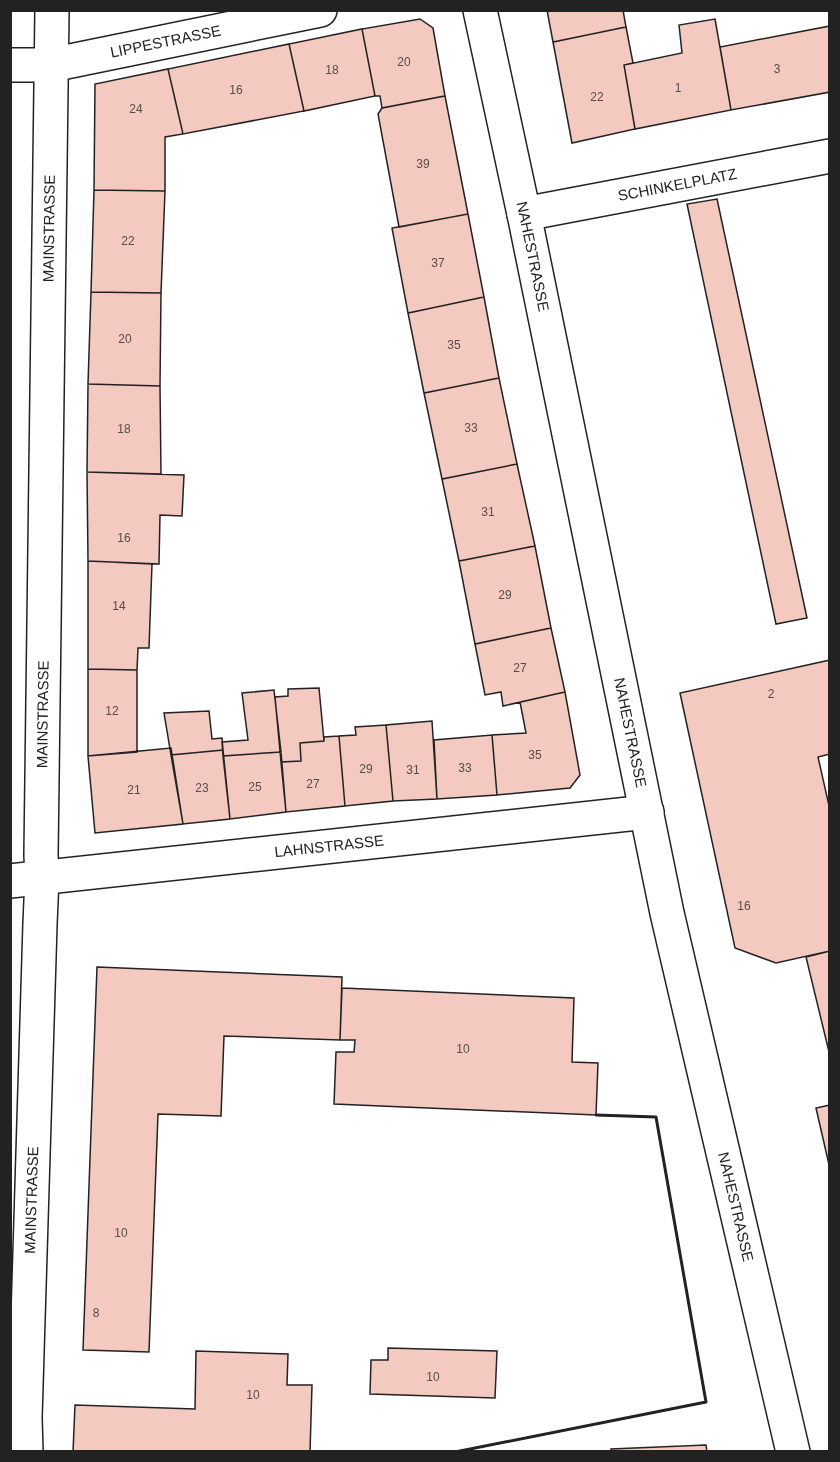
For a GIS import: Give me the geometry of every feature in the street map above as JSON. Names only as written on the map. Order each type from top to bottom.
[{"type":"street","name":"MAINSTRASSE","points":[[27,1452],[25,1418],[42,878],[52,10]]},
{"type":"street","name":"LIPPESTRASSE","points":[[10,65],[51,65],[320,10]]},
{"type":"street","name":"NAHESTRASSE","points":[[480,10],[667,913],[793,1452]]},
{"type":"street","name":"SCHINKELPLATZ","points":[[524,214],[830,156]]},
{"type":"street","name":"LAHNSTRASSE","points":[[10,881],[647,812]]},
{"type":"street","name":"MAINSTRASSE","points":[[18,1452],[25,1418]]},
{"type":"building","points":[[547,10],[623,10],[626,27],[553,42]]},
{"type":"building","points":[[420,19],[433,28],[445,96],[382,108],[380,96],[375,96],[362,29]]},
{"type":"building","points":[[715,19],[731,110],[635,129],[624,65],[682,53],[679,25]]},
{"type":"building","points":[[830,26],[830,92],[731,110],[720,47]]},
{"type":"building","points":[[626,27],[633,63],[624,65],[635,129],[572,143],[553,42]]},
{"type":"building","points":[[362,29],[375,96],[304,111],[289,44]]},
{"type":"building","points":[[289,44],[304,111],[183,134],[168,69]]},
{"type":"building","points":[[168,69],[183,134],[165,137],[165,191],[94,190],[95,84]]},
{"type":"building","points":[[445,96],[468,214],[399,227],[378,114],[382,108]]},
{"type":"building","points":[[94,190],[165,191],[161,293],[91,292]]},
{"type":"building","points":[[717,199],[807,618],[776,624],[687,204]]},
{"type":"building","points":[[468,214],[484,297],[408,313],[392,228]]},
{"type":"building","points":[[91,292],[161,293],[160,386],[88,384]]},
{"type":"building","points":[[484,297],[499,378],[424,393],[408,313]]},
{"type":"building","points":[[499,378],[517,464],[442,479],[424,393]]},
{"type":"building","points":[[88,384],[160,386],[161,474],[87,472]]},
{"type":"building","points":[[517,464],[535,546],[459,561],[442,479]]},
{"type":"building","points":[[87,472],[184,475],[182,516],[160,515],[159,564],[88,561]]},
{"type":"building","points":[[535,546],[551,628],[475,644],[459,561]]},
{"type":"building","points":[[88,561],[152,564],[149,648],[138,648],[137,670],[88,669]]},
{"type":"building","points":[[551,628],[565,692],[503,706],[501,692],[485,695],[475,644]]},
{"type":"building","points":[[830,660],[830,754],[818,757],[830,810],[830,951],[776,963],[735,948],[680,693]]},
{"type":"building","points":[[88,669],[137,670],[137,752],[88,756]]},
{"type":"building","points":[[319,688],[324,741],[300,743],[301,761],[281,762],[275,697],[288,696],[288,689]]},
{"type":"building","points":[[274,690],[281,752],[223,756],[222,742],[248,740],[242,693]]},
{"type":"building","points":[[565,692],[580,775],[570,788],[497,795],[492,735],[526,733],[520,702]]},
{"type":"building","points":[[209,711],[212,739],[222,738],[223,750],[171,755],[164,713]]},
{"type":"building","points":[[432,721],[437,799],[393,801],[386,725]]},
{"type":"building","points":[[386,725],[393,801],[345,806],[339,736],[356,735],[355,727]]},
{"type":"building","points":[[492,735],[497,795],[437,799],[434,740]]},
{"type":"building","points":[[339,736],[345,806],[286,812],[281,762],[301,761],[300,743],[324,741],[324,737]]},
{"type":"building","points":[[171,748],[183,824],[95,833],[88,756]]},
{"type":"building","points":[[223,750],[230,819],[183,824],[171,755]]},
{"type":"building","points":[[281,752],[286,812],[230,819],[223,756]]},
{"type":"building","points":[[830,951],[830,1056],[806,957]]},
{"type":"building","points":[[97,967],[342,977],[340,1040],[224,1036],[221,1116],[158,1114],[149,1352],[83,1350]]},
{"type":"building","points":[[342,988],[574,998],[572,1062],[598,1063],[596,1115],[334,1104],[336,1052],[354,1052],[355,1040],[340,1040]]},
{"type":"building","points":[[830,1105],[830,1169],[816,1108]]},
{"type":"building","points":[[388,1348],[497,1351],[495,1398],[370,1394],[371,1360],[388,1360]]},
{"type":"building","points":[[196,1351],[288,1354],[287,1385],[312,1385],[310,1452],[73,1452],[75,1405],[195,1409]]},
{"type":"building","points":[[706,1445],[707,1452],[611,1452],[611,1449]]},
{"type":"wall","points":[[455,1452],[706,1402],[656,1117],[596,1115]]}]
